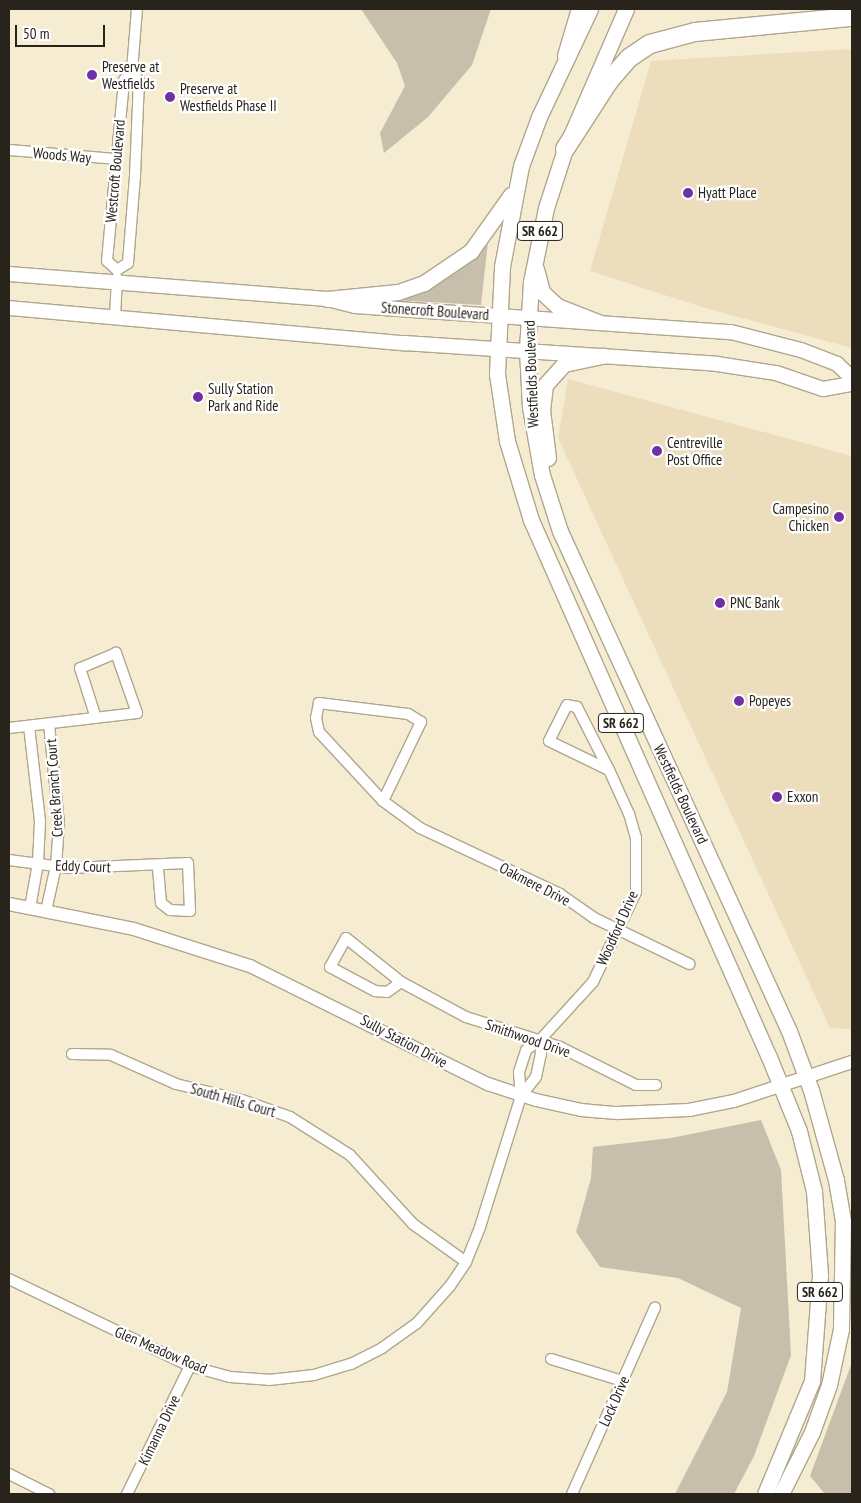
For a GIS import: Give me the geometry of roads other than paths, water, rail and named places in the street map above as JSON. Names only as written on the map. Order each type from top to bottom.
[{"type":"highway","points":[[567,56],[580,9]]},
{"type":"highway","points":[[565,149],[609,81],[630,58],[650,44],[695,32],[852,17]]},
{"type":"main road","name":"Westfields Boulevard","points":[[590,9],[539,117],[516,188],[502,267],[497,315],[496,350],[507,441],[531,520],[781,1086],[799,1131],[814,1192],[820,1275],[812,1381],[765,1494]]},
{"type":"main road","name":"Westfields Boulevard","points":[[626,9],[554,176],[534,259],[528,316],[527,350],[534,438],[550,501],[560,531],[732,904],[806,1076],[830,1153],[843,1222],[840,1330],[829,1384],[812,1432],[781,1494]]},
{"type":"main road","points":[[327,299],[398,292],[437,275],[471,251],[516,188]]},
{"type":"main road","points":[[534,259],[538,281],[546,296],[566,312],[598,322]]},
{"type":"main road","name":"Stonecroft Boulevard","points":[[9,274],[117,276],[327,299],[355,306],[528,316],[753,337],[838,364],[852,378]]},
{"type":"main road","points":[[9,308],[496,350],[527,350],[763,370],[824,389],[852,384]]},
{"type":"main road","points":[[550,501],[554,485],[542,410],[545,385],[564,364],[603,356]]},
{"type":"street","name":"Westcroft Boulevard","points":[[117,276],[107,262],[124,80],[132,71],[137,9]]},
{"type":"street","name":"Westcroft Boulevard","points":[[115,317],[117,276],[128,263],[132,214],[140,86],[138,77],[132,71]]},
{"type":"street","name":"Woods Way","points":[[9,150],[116,159]]},
{"type":"street","name":"Creek Branch Court","points":[[9,728],[49,724],[137,713],[116,653],[80,668],[96,718]]},
{"type":"street","name":"Oakmere Drive","points":[[383,801],[421,722],[408,714],[319,703],[316,718],[319,732],[383,801],[420,828],[560,894],[594,918],[689,964]]},
{"type":"street","name":"Woodford Drive","points":[[521,1096],[519,1072],[526,1050],[540,1040],[593,982],[636,892],[638,860],[631,822],[609,770],[577,707],[567,704],[549,741],[609,770]]},
{"type":"street","name":"Creek Branch Court","points":[[46,911],[56,866],[59,824],[49,724]]},
{"type":"street","name":"Creek Branch Court","points":[[29,726],[40,821],[38,863],[30,908]]},
{"type":"street","name":"Eddy Court","points":[[9,860],[56,866],[158,866],[188,863],[190,911],[170,910],[161,903],[158,866]]},
{"type":"street","name":"Sully Station Drive","points":[[9,904],[134,929],[250,966],[339,1007],[466,1073],[521,1096],[581,1110],[655,1113],[734,1102],[806,1076],[852,1062]]},
{"type":"street","name":"Smithwood Drive","points":[[401,982],[387,992],[375,991],[330,967],[346,938],[401,982],[466,1017],[540,1040],[636,1085],[656,1085]]},
{"type":"street","points":[[521,1096],[536,1077],[541,1054],[540,1040]]},
{"type":"street","name":"South Hills Court","points":[[72,1054],[111,1055],[176,1084],[242,1100],[290,1117],[350,1155],[413,1224],[466,1262]]},
{"type":"street","name":"Glen Meadow Road","points":[[9,1279],[190,1366],[230,1377],[269,1380],[314,1375],[350,1364],[382,1348],[417,1323],[450,1286],[466,1262],[480,1227],[521,1096]]},
{"type":"street","name":"Lock Drive","points":[[572,1494],[655,1308]]},
{"type":"street","points":[[551,1358],[623,1382]]},
{"type":"street","name":"Kimanna Drive","points":[[127,1494],[190,1366]]},
{"type":"street","points":[[9,1474],[50,1494]]},
{"type":"place","name":"Preserve at Westfields","points":[[92,75]]},
{"type":"place","name":"Preserve at Westfields Phase II","points":[[170,97]]},
{"type":"place","name":"Hyatt Place","points":[[688,193]]},
{"type":"place","name":"Sully Station Park and Ride","points":[[198,397]]},
{"type":"place","name":"Centreville Post Office","points":[[657,451]]},
{"type":"place","name":"Campesino Chicken","points":[[839,517]]},
{"type":"place","name":"PNC Bank","points":[[720,603]]},
{"type":"place","name":"Popeyes","points":[[739,701]]},
{"type":"place","name":"Exxon","points":[[777,797]]}]
